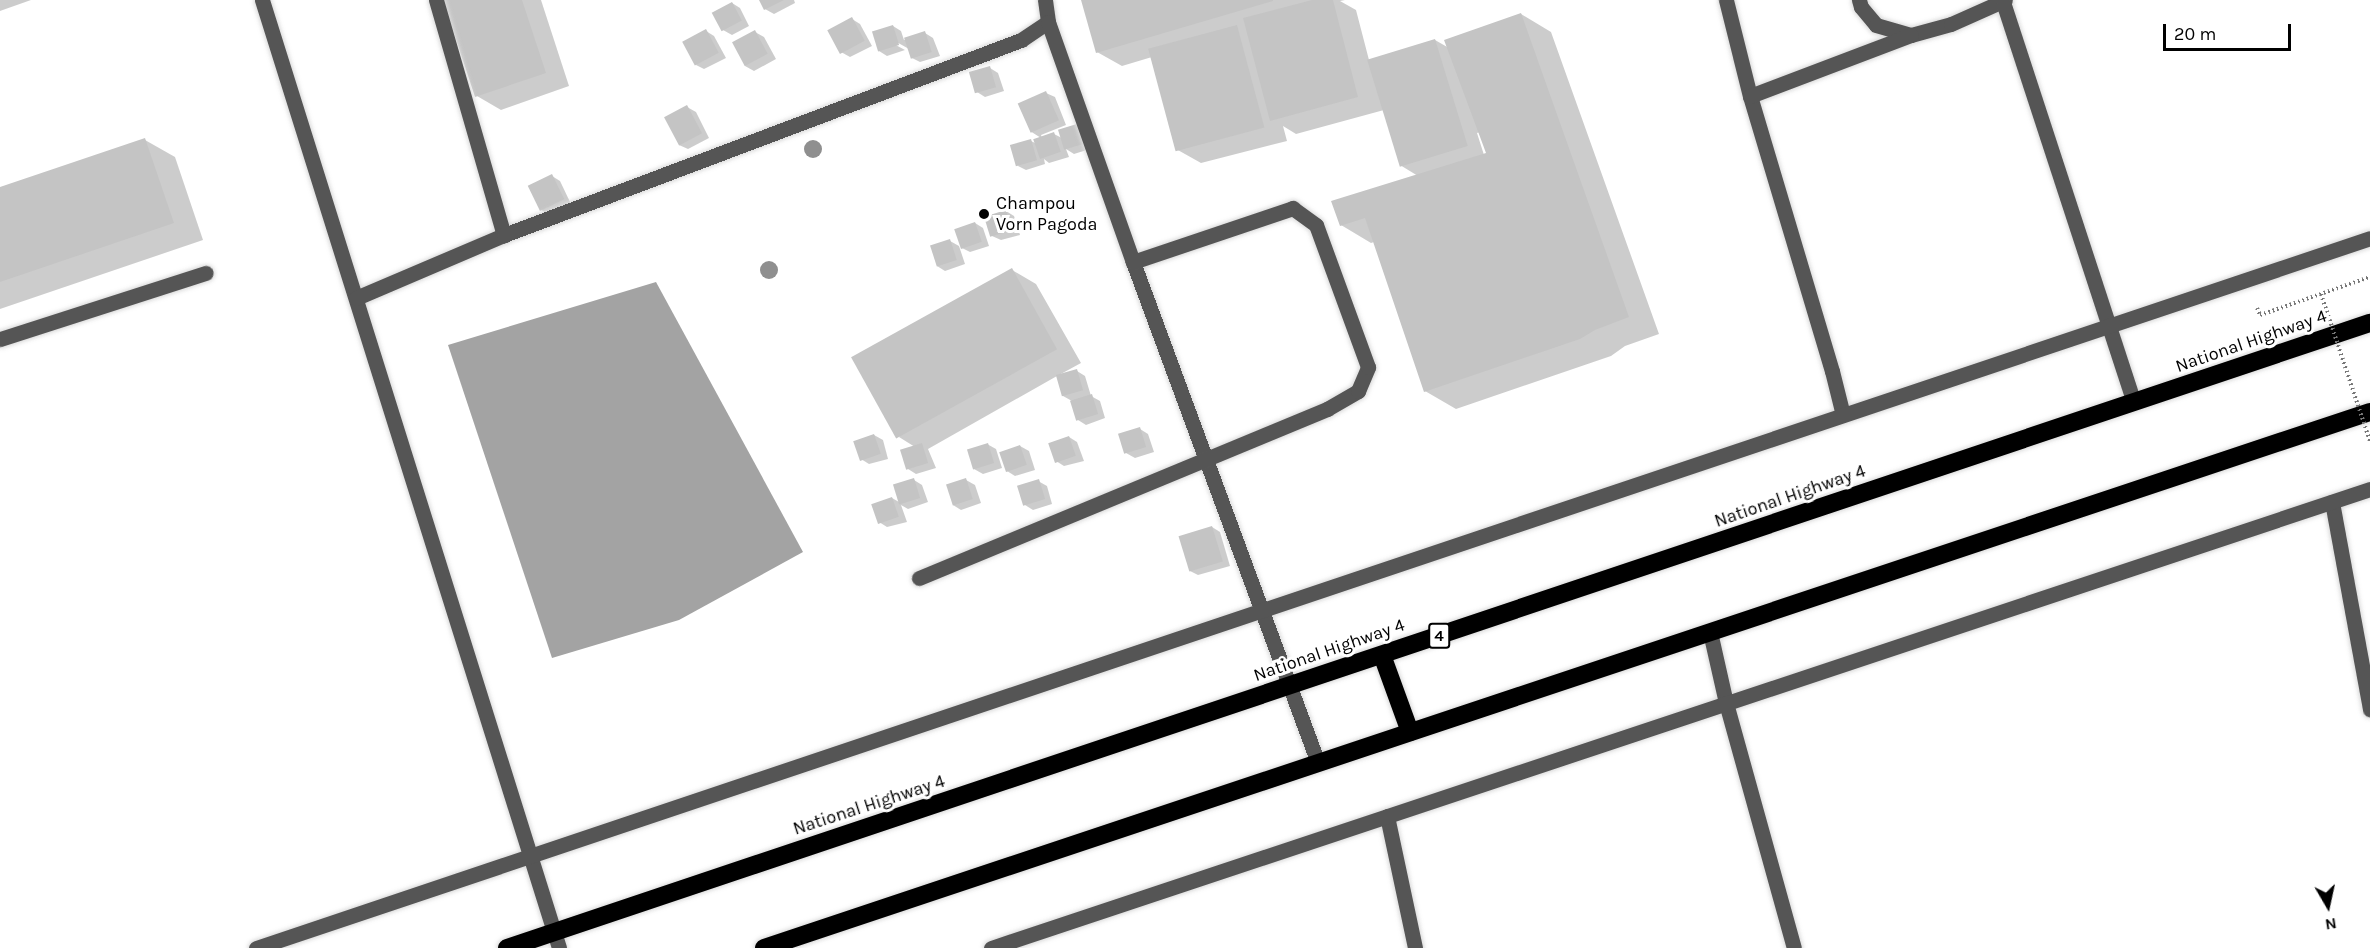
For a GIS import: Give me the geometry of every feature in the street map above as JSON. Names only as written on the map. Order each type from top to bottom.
[{"type":"highway","name":"National Highway 4","points":[[507,948],[556,940],[1290,686],[2370,323]]},
{"type":"highway","points":[[764,948],[2370,411]]},
{"type":"highway","points":[[1382,655],[1410,732]]},
{"type":"street","points":[[262,0],[556,940]]},
{"type":"street","points":[[436,0],[504,235]]},
{"type":"street","points":[[1045,0],[1048,22],[1133,262],[1318,763]]},
{"type":"street","points":[[1726,0],[1750,96],[1843,415]]},
{"type":"street","points":[[1859,0],[1861,7],[1876,25],[1911,35]]},
{"type":"street","points":[[1750,96],[1911,35],[1951,24],[2004,1],[2134,402]]},
{"type":"street","points":[[356,298],[504,235],[1021,40],[1048,22]]},
{"type":"street","points":[[919,579],[1327,409],[1358,391],[1368,367],[1316,225],[1293,208],[1133,262]]},
{"type":"street","points":[[256,948],[2370,238]]},
{"type":"street","points":[[0,339],[206,273]]},
{"type":"street","points":[[991,948],[2370,489]]},
{"type":"street","points":[[2331,502],[2370,710]]},
{"type":"street","points":[[1710,632],[1726,703],[1794,948]]},
{"type":"street","points":[[1387,816],[1415,948]]},
{"type":"path","points":[[2260,315],[2370,277]]},
{"type":"path","points":[[2321,294],[2370,441]]},
{"type":"shaded area","points":[[656,282],[803,552],[679,620],[552,658],[448,345]]},
{"type":"building","points":[[443,0],[522,0],[546,73],[475,97]]},
{"type":"building","points":[[759,0],[784,0],[764,10]]},
{"type":"building","points":[[1081,0],[1273,0],[1273,1],[1096,53]]},
{"type":"building","points":[[1312,0],[1333,0],[1358,97],[1270,121],[1243,18]]},
{"type":"building","points":[[732,2],[742,21],[722,31],[712,13]]},
{"type":"building","points":[[1521,13],[1629,317],[1595,330],[1580,339],[1424,392],[1365,218],[1340,226],[1331,201],[1486,153],[1444,40]]},
{"type":"building","points":[[852,17],[865,41],[840,54],[827,30]]},
{"type":"building","points":[[893,25],[899,45],[878,52],[872,31]]},
{"type":"building","points":[[1237,25],[1264,127],[1176,151],[1148,49]]},
{"type":"building","points":[[706,29],[719,53],[695,66],[682,42]]},
{"type":"building","points":[[755,30],[768,54],[745,66],[732,42]]},
{"type":"building","points":[[925,31],[932,52],[911,59],[904,38]]},
{"type":"building","points":[[1435,39],[1468,146],[1400,167],[1367,60]]},
{"type":"building","points":[[990,66],[996,87],[975,93],[969,72]]},
{"type":"building","points":[[1046,91],[1059,120],[1031,133],[1018,104]]},
{"type":"building","points":[[687,105],[702,133],[679,145],[664,117]]},
{"type":"building","points":[[1080,123],[1086,143],[1064,150],[1058,130]]},
{"type":"building","points":[[1054,132],[1061,152],[1040,159],[1033,139]]},
{"type":"building","points":[[145,138],[174,223],[0,282],[0,187]]},
{"type":"building","points":[[1031,139],[1037,160],[1016,166],[1010,145]]},
{"type":"building","points":[[552,174],[564,199],[540,211],[528,186]]},
{"type":"building","points":[[1006,210],[1012,230],[990,237],[984,217]]},
{"type":"building","points":[[975,222],[982,242],[961,249],[954,229]]},
{"type":"building","points":[[950,239],[957,260],[937,266],[930,245]]},
{"type":"building","points":[[1012,268],[1057,349],[896,439],[851,357]]},
{"type":"building","points":[[1077,369],[1083,390],[1062,396],[1056,375]]},
{"type":"building","points":[[1092,394],[1098,414],[1076,421],[1070,401]]},
{"type":"building","points":[[1140,427],[1146,447],[1124,454],[1118,434]]},
{"type":"building","points":[[874,434],[881,454],[860,461],[853,441]]},
{"type":"building","points":[[1069,436],[1076,456],[1055,463],[1048,443]]},
{"type":"building","points":[[922,443],[928,463],[906,470],[900,450]]},
{"type":"building","points":[[988,443],[994,463],[973,470],[967,449]]},
{"type":"building","points":[[1020,445],[1027,465],[1006,472],[999,452]]},
{"type":"building","points":[[914,478],[920,498],[899,505],[893,484]]},
{"type":"building","points":[[966,478],[973,499],[953,505],[946,484]]},
{"type":"building","points":[[1039,479],[1045,499],[1023,506],[1017,486]]},
{"type":"building","points":[[892,497],[899,517],[878,524],[871,504]]},
{"type":"building","points":[[1212,526],[1223,561],[1189,572],[1179,536]]},
{"type":"place","name":"Champou Vorn Pagoda","points":[[984,214]]}]
